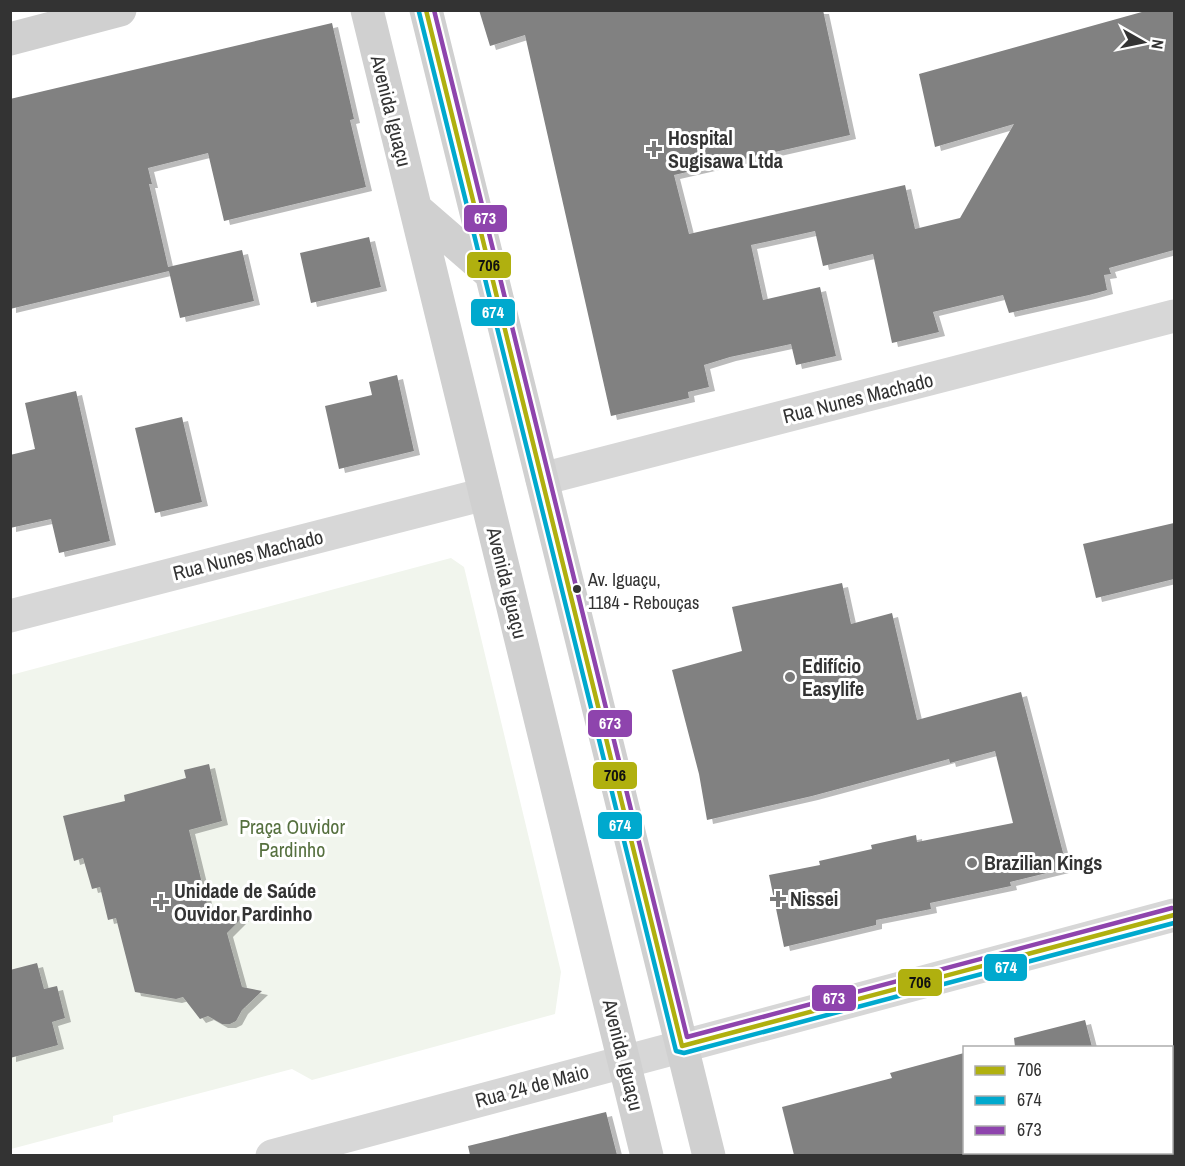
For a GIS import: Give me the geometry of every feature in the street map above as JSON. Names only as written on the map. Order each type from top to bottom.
[{"type":"main road","points":[[10,39],[120,10]]},
{"type":"main road","name":"Avenida Iguaçu","points":[[367,10],[647,1155]]},
{"type":"main road","points":[[426,10],[709,1155]]},
{"type":"main road","points":[[416,209],[491,274]]},
{"type":"street","name":"Rua Nunes Machado","points":[[542,479],[1174,316]]},
{"type":"street","name":"Rua Nunes Machado","points":[[10,616],[485,494]]},
{"type":"street","name":"Rua 24 de Maio","points":[[272,1155],[1174,915]]},
{"type":"green space","name":"Praça Ouvidor Pardinho","points":[[451,558],[464,567],[561,972],[555,1014],[312,1080],[292,1069],[113,1116],[113,1122],[11,1149],[11,675]]},
{"type":"building","points":[[479,10],[823,10],[850,135],[674,175],[689,234],[905,185],[915,229],[960,218],[1014,124],[935,147],[919,74],[1149,10],[1174,10],[1174,250],[1109,268],[1111,274],[1104,275],[1107,290],[1009,313],[1003,295],[933,312],[939,332],[892,343],[873,254],[823,266],[815,231],[751,245],[763,300],[820,287],[836,356],[796,365],[791,344],[730,357],[704,365],[709,387],[688,392],[689,398],[611,416],[525,35],[490,46]]},
{"type":"building","points":[[332,23],[354,119],[350,120],[366,187],[224,221],[208,153],[148,168],[152,184],[149,184],[169,271],[10,309],[10,99]]},
{"type":"building","points":[[369,237],[381,287],[311,303],[300,253]]},
{"type":"building","points":[[242,250],[254,301],[180,318],[168,267]]},
{"type":"building","points":[[397,375],[414,451],[339,469],[325,406],[372,395],[369,382]]},
{"type":"building","points":[[76,391],[110,541],[59,553],[51,519],[10,528],[10,455],[35,449],[25,403]]},
{"type":"building","points":[[182,417],[202,502],[155,513],[135,428]]},
{"type":"building","points":[[1174,523],[1174,579],[1096,598],[1083,544]]},
{"type":"building","points":[[842,583],[851,624],[892,613],[917,720],[1021,692],[1067,868],[1010,882],[1011,886],[930,903],[931,909],[876,920],[876,925],[784,947],[769,875],[820,865],[819,861],[872,849],[871,845],[916,835],[917,842],[1013,823],[995,751],[950,763],[949,759],[812,796],[707,820],[699,774],[672,670],[742,651],[732,607]]},
{"type":"building","name":"Unidade de Saúde Ouvidor Pardinho","points":[[209,764],[222,821],[189,830],[209,912],[243,917],[227,933],[242,987],[262,991],[242,1010],[236,1021],[230,1024],[222,1024],[208,1016],[200,1019],[183,997],[176,999],[135,992],[116,918],[108,920],[100,887],[92,889],[83,858],[74,861],[63,816],[125,801],[124,795],[186,778],[184,770]]},
{"type":"building","points":[[37,963],[44,989],[57,986],[65,1018],[52,1022],[58,1045],[10,1058],[10,970]]},
{"type":"building","points":[[1085,1020],[1092,1046],[1015,1046],[1014,1038]]},
{"type":"building","points":[[963,1053],[964,1155],[794,1155],[782,1107],[892,1078],[890,1073]]},
{"type":"building","points":[[606,1112],[617,1155],[470,1155],[468,1146]]},
{"type":"transit line","name":"706","points":[[426,10],[682,1046],[1174,915]]},
{"type":"transit line","name":"673","points":[[434,10],[687,1037],[1172,908]]},
{"type":"transit line","name":"674","points":[[419,12],[676,1051],[684,1053],[1174,923]]},
{"type":"place","name":"Hospital Sugisawa Ltda","points":[[654,149]]},
{"type":"place","name":"Av. Iguaçu, 1184 - Rebouças","points":[[577,589]]},
{"type":"place","name":"Edifício Easylife","points":[[790,677]]},
{"type":"place","name":"Brazilian Kings","points":[[972,863]]},
{"type":"place","name":"Nissei","points":[[778,899]]},
{"type":"place","name":"Unidade de Saúde Ouvidor Pardinho","points":[[161,902]]}]
